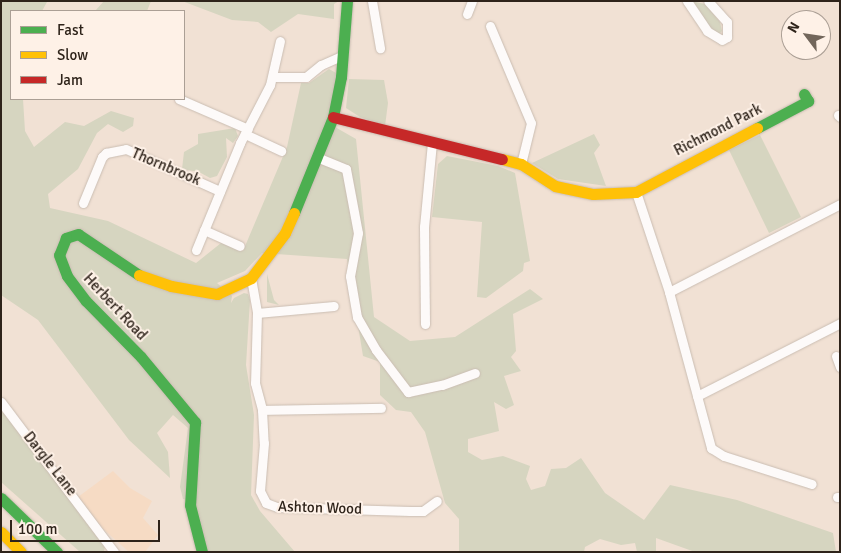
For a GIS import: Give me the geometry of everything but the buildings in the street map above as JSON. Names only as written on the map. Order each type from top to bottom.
[{"type":"main road","name":"Herbert Road","points":[[202,552],[190,505],[195,422],[141,357],[86,301],[67,276],[59,256],[66,238],[78,234],[136,274],[171,286],[217,294],[251,278],[286,233],[319,158],[333,117],[343,55],[347,1]]},
{"type":"main road","name":"Richmond Park","points":[[333,117],[521,164],[555,186],[593,194],[636,192],[808,101],[804,94]]},
{"type":"main road","points":[[1,498],[57,552]]},
{"type":"main road","points":[[1,532],[21,552]]},
{"type":"street","points":[[372,1],[380,48]]},
{"type":"street","points":[[467,14],[472,1]]},
{"type":"street","points":[[686,1],[707,32],[722,40],[727,37],[727,22],[708,1]]},
{"type":"street","points":[[490,26],[531,123],[521,164]]},
{"type":"street","points":[[196,250],[246,132],[260,110],[273,77],[280,40]]},
{"type":"street","points":[[273,77],[306,77],[321,65],[343,55]]},
{"type":"street","points":[[181,100],[282,151]]},
{"type":"street","points":[[425,324],[424,227],[432,142]]},
{"type":"street","name":"Thornbrook","points":[[83,203],[102,157],[106,153],[126,149],[220,191]]},
{"type":"street","points":[[319,158],[346,169],[358,233],[350,276],[356,317],[376,350],[408,392],[442,386],[475,373]]},
{"type":"street","points":[[636,192],[669,292],[711,448],[724,456],[812,484]]},
{"type":"street","points":[[669,292],[840,204]]},
{"type":"street","points":[[204,230],[240,246]]},
{"type":"street","name":"Ashton Wood","points":[[251,278],[257,313],[255,383],[262,410],[260,491],[270,506],[423,511],[437,501]]},
{"type":"street","points":[[257,313],[334,306]]},
{"type":"street","points":[[697,396],[840,324]]},
{"type":"street","points":[[836,356],[840,367]]},
{"type":"street","name":"Dargle Lane","points":[[1,402],[114,552]]},
{"type":"street","points":[[262,410],[381,408]]},
{"type":"shaded area","points":[[113,471],[130,488],[152,501],[143,518],[158,535],[145,552],[129,552],[102,528],[78,497]]},
{"type":"green space","points":[[1,1],[55,1],[47,2],[43,10],[10,10],[10,100],[23,100],[25,131],[34,147],[65,122],[84,126],[111,111],[134,118],[133,126],[123,132],[108,124],[97,133],[78,169],[48,194],[50,208],[108,221],[196,263],[221,243],[243,251],[287,147],[301,83],[309,83],[329,69],[336,73],[335,127],[356,139],[374,317],[410,341],[455,337],[530,289],[543,299],[513,314],[516,351],[511,357],[521,371],[504,376],[514,405],[506,409],[494,402],[499,431],[468,439],[468,452],[482,460],[503,456],[530,466],[526,479],[531,490],[545,486],[551,469],[566,468],[581,458],[605,493],[644,520],[670,485],[737,500],[833,533],[836,552],[695,552],[656,538],[656,552],[637,552],[635,543],[621,545],[600,539],[585,547],[584,552],[459,552],[459,519],[445,503],[425,432],[411,412],[396,410],[380,395],[380,362],[363,356],[347,259],[262,253],[245,271],[217,283],[232,296],[231,303],[234,298],[244,293],[248,294],[250,300],[246,365],[254,415],[251,495],[260,511],[295,552],[206,552],[194,500],[183,499],[180,487],[188,428],[173,415],[157,433],[168,452],[170,478],[129,440],[38,320],[1,295]]},
{"type":"green space","points":[[104,1],[151,1],[147,10],[96,10]]},
{"type":"green space","points":[[182,1],[339,1],[334,4],[334,19],[298,14],[271,32],[258,22],[232,20]]},
{"type":"green space","points":[[691,1],[705,4],[720,22],[722,31],[719,34],[709,28]]},
{"type":"green space","points":[[349,79],[384,80],[388,103],[385,126],[360,117],[346,108]]},
{"type":"green space","points":[[235,128],[238,136],[233,143],[226,138],[227,157],[217,176],[210,178],[199,172],[182,169],[184,152],[198,144],[198,134]]},
{"type":"green space","points":[[594,134],[600,145],[594,153],[606,186],[558,179],[532,163]]},
{"type":"green space","points":[[760,135],[801,217],[769,233],[729,150]]},
{"type":"green space","points":[[447,156],[498,166],[515,173],[530,261],[524,263],[523,271],[486,298],[477,297],[482,222],[432,217],[438,164]]},
{"type":"green space","points":[[267,274],[274,300],[279,305],[267,302]]},
{"type":"green space","points":[[1,410],[105,545],[104,552],[80,552],[1,482]]},
{"type":"traffic: fast","points":[[294,213],[333,117],[341,77],[347,1]]},
{"type":"traffic: fast","points":[[757,128],[808,101],[804,94]]},
{"type":"traffic: fast","points":[[139,275],[78,234],[66,238],[59,255],[67,276],[86,301],[141,357],[195,422],[190,505],[202,552]]},
{"type":"traffic: fast","points":[[1,498],[57,552]]},
{"type":"traffic: slow","points":[[502,159],[521,164],[555,186],[593,194],[636,192],[757,128]]},
{"type":"traffic: slow","points":[[139,275],[171,286],[217,294],[251,278],[285,233],[294,213]]},
{"type":"traffic: slow","points":[[1,532],[21,552]]},
{"type":"traffic: jam","points":[[333,117],[502,159]]}]
